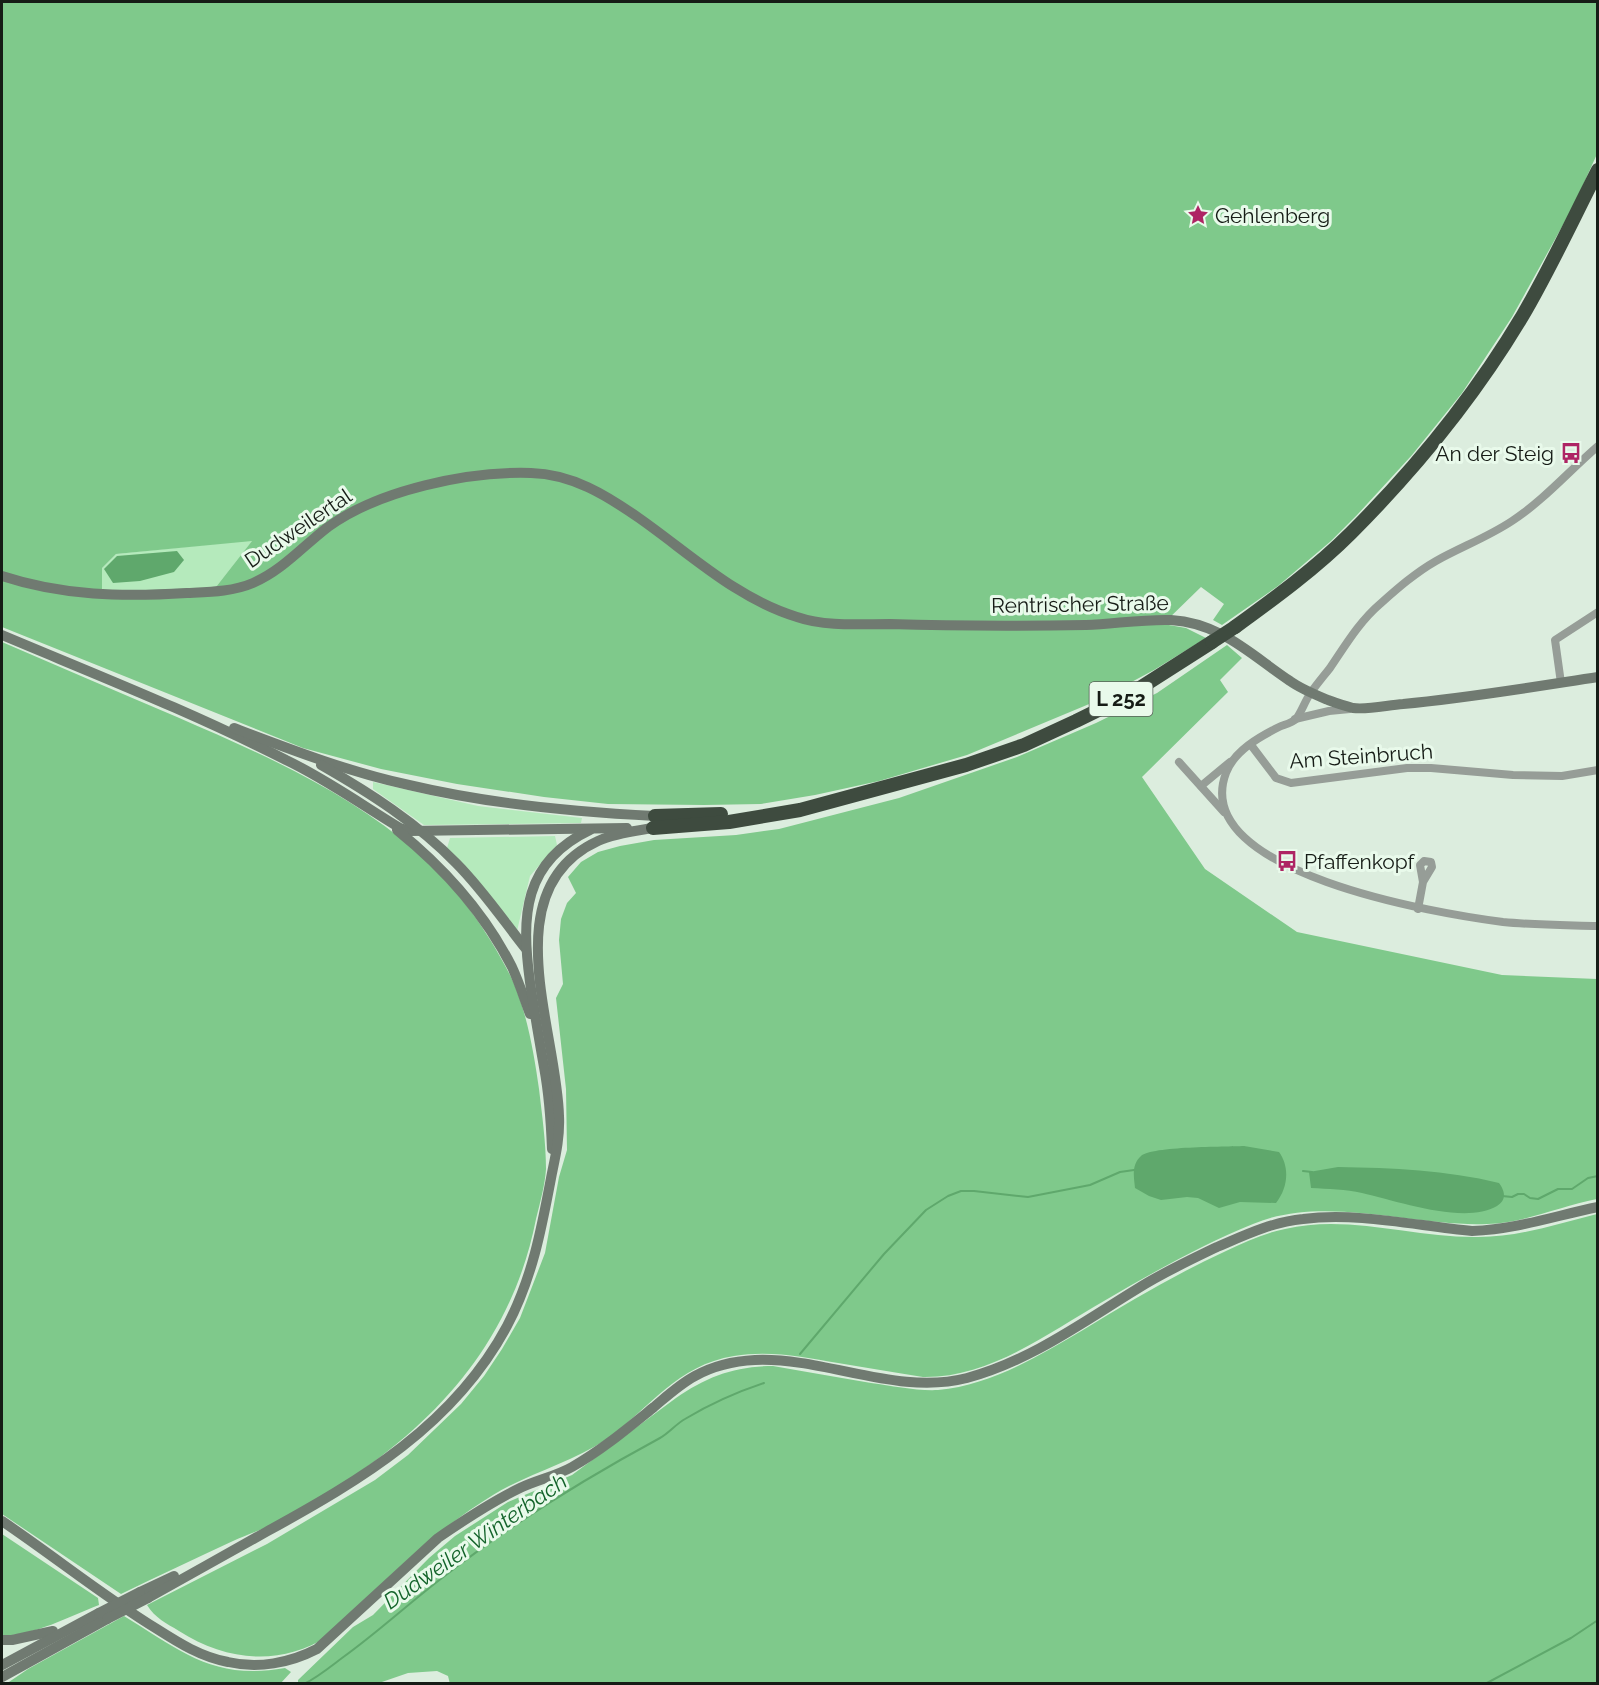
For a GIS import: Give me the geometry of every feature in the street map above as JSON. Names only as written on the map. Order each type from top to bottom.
[{"type":"highway","name":"L 252","points":[[654,822],[825,803],[966,765],[1024,745],[1129,695],[1235,627],[1298,579],[1350,534],[1443,429],[1488,370],[1523,315],[1598,170]]},
{"type":"main road","name":"Dudweilertal","points":[[2,576],[46,588],[100,595],[139,596],[235,589],[266,577],[290,561],[326,529],[351,512],[378,500],[403,491],[481,476],[536,472],[576,481],[599,492],[728,583]]},
{"type":"main road","name":"Rentrischer Straße","points":[[728,583],[784,613],[816,622],[934,626],[1089,625],[1169,620],[1185,622],[1210,629],[1236,641],[1294,684],[1355,708],[1421,702],[1598,676]]},
{"type":"main road","points":[[2,635],[288,761],[346,793],[400,828],[424,832],[594,829]]},
{"type":"main road","points":[[104,678],[303,754],[378,777],[465,796],[654,822]]},
{"type":"main road","points":[[303,754],[355,784],[424,832],[483,893],[526,949],[541,982]]},
{"type":"main road","points":[[376,813],[435,865],[480,916],[512,967],[537,1034]]},
{"type":"main road","points":[[552,1173],[549,1098],[537,1034],[526,949],[525,925],[528,901],[538,877],[549,860],[579,836],[627,819],[654,822]]},
{"type":"main road","points":[[2,1677],[103,1616],[267,1532],[344,1488],[421,1432],[466,1385],[506,1327],[538,1248],[558,1141],[557,1092],[541,982],[538,941],[539,917],[544,897],[554,878],[575,855],[596,842],[654,822]]},
{"type":"main road","points":[[2,1522],[141,1619],[189,1649],[226,1662],[243,1665],[280,1662],[302,1657],[317,1649],[438,1538],[455,1526],[522,1487],[554,1476],[589,1457],[614,1440],[694,1376],[714,1368],[734,1362],[784,1361],[902,1381],[943,1383],[995,1369],[1028,1354],[1141,1286],[1257,1229],[1305,1218],[1345,1218],[1472,1231],[1490,1230],[1512,1228],[1598,1206]]},
{"type":"main road","points":[[2,1640],[45,1633],[103,1616]]},
{"type":"main road","points":[[2,1665],[82,1621]]},
{"type":"street","points":[[1295,719],[1311,692],[1360,624],[1394,592],[1436,561],[1511,522],[1534,505],[1598,446]]},
{"type":"street","points":[[1561,683],[1555,640],[1598,612]]},
{"type":"street","points":[[1201,786],[1263,735],[1295,719],[1355,708]]},
{"type":"street","name":"Am Steinbruch","points":[[1251,745],[1276,778],[1291,783],[1407,768],[1562,776],[1598,770]]},
{"type":"street","points":[[1229,818],[1223,804],[1222,789],[1233,759]]},
{"type":"street","points":[[1179,762],[1229,818],[1245,840],[1332,885],[1418,909],[1504,922],[1598,926]]},
{"type":"street","points":[[1418,909],[1424,882]]},
{"type":"shaded area","points":[[2,2],[1597,2],[1597,154],[1574,205],[1512,317],[1462,393],[1412,455],[1331,541],[1278,586],[1222,625],[1213,620],[1224,604],[1201,587],[1163,624],[1186,628],[1206,638],[1154,670],[1094,702],[967,755],[879,781],[761,804],[608,804],[544,797],[457,784],[381,769],[303,748],[2,627]],"holes":[[[252,541],[216,587],[102,592],[102,568],[116,554]]]},
{"type":"shaded area","points":[[253,540],[216,587],[102,592],[102,568],[116,554]]},
{"type":"shaded area","points":[[177,551],[184,560],[174,572],[140,581],[113,583],[104,569],[117,556]]},
{"type":"shaded area","points":[[2,642],[272,760],[333,792],[363,811],[418,853],[470,909],[510,975],[525,1016],[539,1089],[545,1139],[545,1175],[522,1272],[501,1320],[474,1363],[442,1402],[406,1437],[321,1497],[274,1524],[121,1594],[2,1514]]},
{"type":"shaded area","points":[[1227,645],[1242,658],[1220,680],[1228,692],[1142,777],[1205,869],[1297,932],[1502,975],[1597,979],[1597,1199],[1515,1221],[1487,1224],[1458,1224],[1339,1212],[1309,1212],[1281,1216],[1253,1224],[1196,1250],[1040,1339],[995,1362],[948,1375],[923,1377],[773,1354],[747,1354],[714,1361],[680,1378],[607,1439],[579,1455],[507,1487],[470,1510],[406,1561],[328,1636],[310,1646],[291,1653],[272,1656],[234,1654],[197,1641],[165,1623],[154,1613],[147,1605],[267,1544],[375,1480],[408,1455],[461,1404],[484,1376],[520,1318],[545,1253],[559,1177],[567,1150],[566,1089],[556,998],[563,984],[559,940],[561,919],[567,903],[576,893],[568,877],[581,862],[598,852],[620,846],[654,840],[736,835],[779,829],[899,798],[1017,757],[1096,723],[1157,693]]},
{"type":"shaded area","points":[[373,782],[478,806],[582,818],[581,823],[424,825],[373,789]]},
{"type":"shaded area","points":[[555,836],[557,845],[530,876],[517,931],[447,848],[450,838]]},
{"type":"shaded area","points":[[1244,1146],[1279,1152],[1283,1158],[1286,1178],[1283,1191],[1276,1203],[1240,1202],[1219,1208],[1198,1198],[1161,1200],[1135,1188],[1136,1163],[1141,1156],[1148,1153],[1159,1150]]},
{"type":"shaded area","points":[[1338,1167],[1419,1170],[1459,1175],[1499,1183],[1504,1192],[1504,1198],[1497,1206],[1467,1213],[1431,1210],[1356,1192],[1311,1188],[1309,1172]]},
{"type":"shaded area","points":[[1597,1214],[1597,1683],[450,1684],[448,1676],[437,1671],[408,1673],[379,1683],[298,1684],[298,1680],[353,1627],[373,1615],[429,1558],[455,1536],[508,1502],[572,1475],[676,1398],[698,1384],[722,1374],[746,1368],[773,1366],[913,1389],[938,1390],[958,1387],[1014,1368],[1189,1269],[1262,1235],[1308,1225],[1332,1224],[1450,1236],[1490,1237],[1536,1230]]},
{"type":"shaded area","points":[[2,1534],[98,1598],[99,1605],[39,1629],[2,1636]]},
{"type":"shaded area","points":[[124,1616],[163,1641],[199,1660],[238,1670],[260,1671],[285,1668],[291,1672],[280,1684],[6,1684],[28,1669]]},
{"type":"waterway","name":"Dudweiler Winterbach","points":[[800,1354],[884,1254],[926,1210],[948,1196],[961,1191],[974,1191],[1028,1197],[1090,1185],[1120,1172],[1134,1170]]},
{"type":"waterway","name":"Dudweiler Winterbach","points":[[1303,1171],[1312,1172]]},
{"type":"waterway","name":"Dudweiler Winterbach","points":[[1502,1196],[1512,1197],[1524,1194],[1538,1199],[1558,1189],[1572,1189],[1588,1178],[1598,1176]]},
{"type":"waterway","name":"Dudweiler Winterbach","points":[[304,1684],[355,1648],[468,1558],[521,1521],[576,1486],[660,1438],[694,1414],[764,1383]]},
{"type":"waterway","points":[[1485,1684],[1571,1638],[1598,1620]]},
{"type":"place","name":"Gehlenberg","points":[[1198,215]]},
{"type":"place","name":"An der Steig","points":[[1571,453]]},
{"type":"place","name":"Pfaffenkopf","points":[[1287,861]]}]
